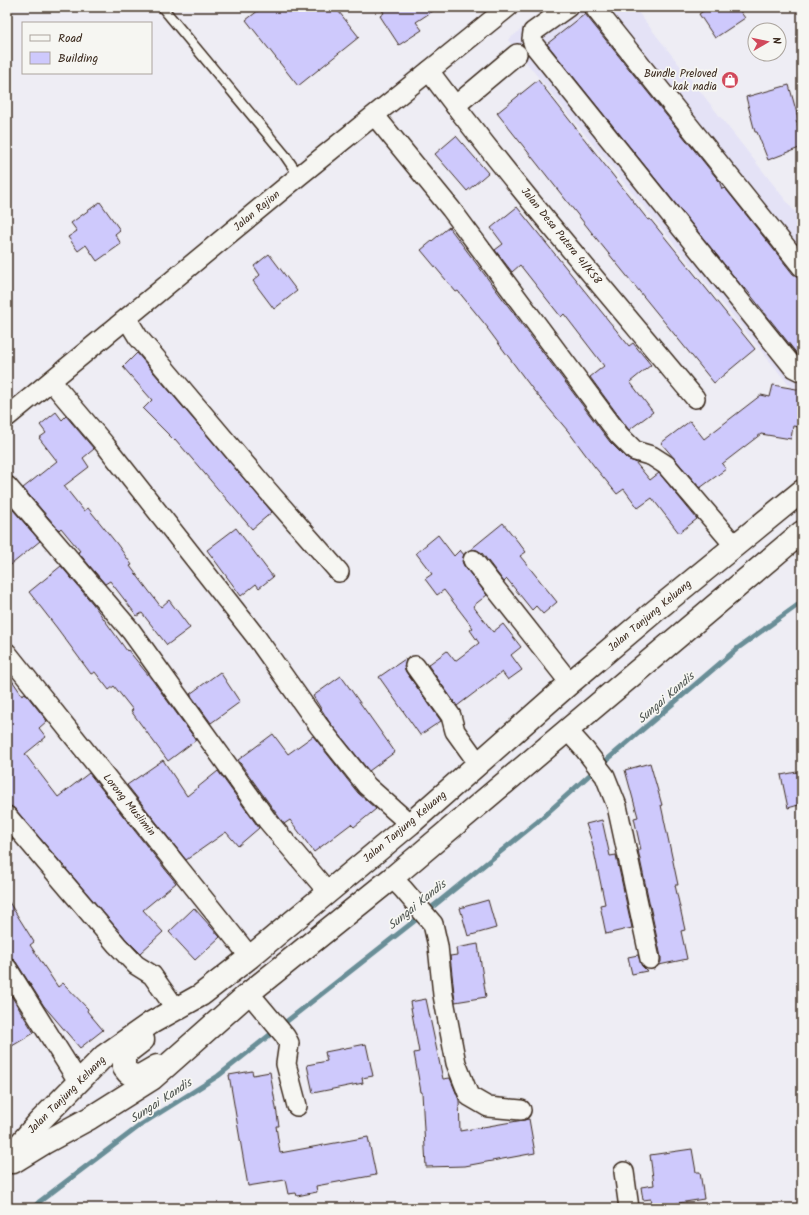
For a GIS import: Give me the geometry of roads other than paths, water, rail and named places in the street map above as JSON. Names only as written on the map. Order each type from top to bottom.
[{"type":"main road","name":"Jalan Tanjung Keluang","points":[[7,1159],[39,1122],[104,1056],[151,1023],[201,995],[250,957],[410,824],[570,683],[655,611],[802,491]]},
{"type":"main road","name":"Jalan Tanjung Keluang","points":[[7,1166],[44,1143],[90,1118],[152,1079],[248,993],[397,884],[567,730],[802,532]]},
{"type":"main road","points":[[176,1009],[164,1027],[138,1043],[124,1058],[124,1068],[128,1073],[138,1077],[152,1070],[201,1036]]},
{"type":"street","points":[[568,7],[533,32],[532,38],[534,45],[794,368],[802,372]]},
{"type":"street","points":[[594,7],[802,267]]},
{"type":"street","name":"Jalan Rajion","points":[[7,417],[127,319],[296,170],[375,116],[504,8]]},
{"type":"street","points":[[455,106],[517,54]]},
{"type":"street","name":"Jalan Desa Putera 41/KS8","points":[[429,71],[455,106],[553,228],[695,398]]},
{"type":"street","points":[[375,116],[451,208],[619,435],[636,451],[652,456],[666,465],[735,546]]},
{"type":"street","points":[[127,319],[138,337],[268,491],[339,572]]},
{"type":"street","points":[[51,381],[256,637],[319,726],[367,786],[410,824]]},
{"type":"street","points":[[7,486],[131,631],[267,820],[328,892]]},
{"type":"street","points":[[472,560],[570,683]]},
{"type":"street","name":"Lorong Muslimin","points":[[7,653],[250,957]]},
{"type":"street","points":[[415,666],[451,716],[455,731],[478,763]]},
{"type":"street","points":[[567,730],[605,776],[616,806],[650,959]]},
{"type":"street","points":[[7,816],[117,945],[136,965],[152,975],[176,1009]]},
{"type":"street","points":[[397,884],[433,924],[438,946],[443,995],[456,1063],[469,1096],[488,1107],[521,1110]]},
{"type":"street","points":[[7,968],[78,1081]]},
{"type":"street","points":[[248,993],[266,1012],[289,1043],[286,1064],[297,1106]]},
{"type":"street","points":[[624,1172],[629,1208]]},
{"type":"lane","points":[[162,7],[296,170]]},
{"type":"waterway","name":"Sungai Kandis","points":[[601,765],[738,648],[802,602]]},
{"type":"waterway","name":"Sungai Kandis","points":[[282,1025],[536,823],[595,770]]},
{"type":"waterway","name":"Sungai Kandis","points":[[33,1208],[142,1124],[218,1076],[276,1030]]},
{"type":"place","name":"Bundle Preloved kak nadia","points":[[730,80]]}]
